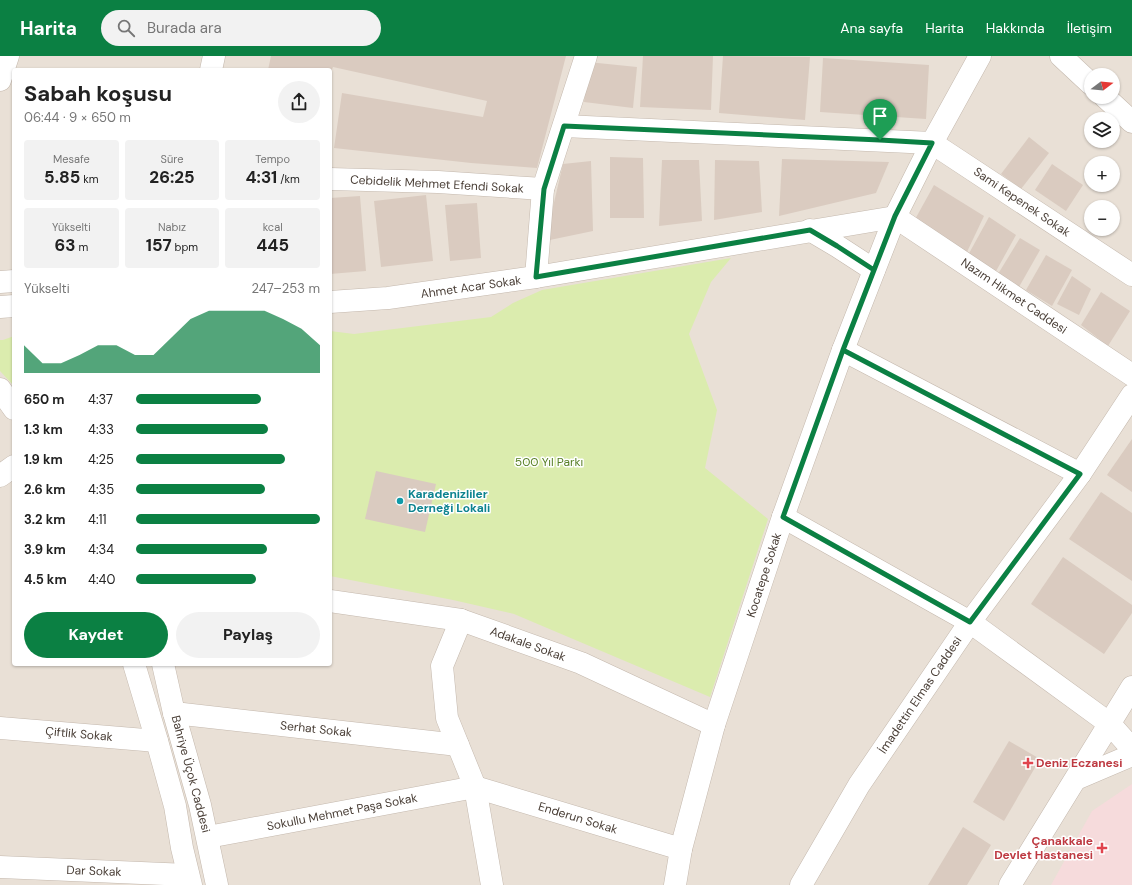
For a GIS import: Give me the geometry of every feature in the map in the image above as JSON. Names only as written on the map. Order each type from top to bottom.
[{"type":"street","points":[[8,56],[0,81],[12,86]]},
{"type":"street","points":[[211,68],[214,56]]},
{"type":"street","points":[[536,277],[544,189],[586,56]]},
{"type":"street","name":"Kocatepe Sokak","points":[[675,885],[681,849],[714,725],[783,517],[843,350],[895,216],[932,143],[980,56]]},
{"type":"street","points":[[1061,56],[1084,77]]},
{"type":"street","points":[[1113,104],[1132,122]]},
{"type":"street","points":[[564,126],[932,143]]},
{"type":"street","name":"Sami Kepenek Sokak","points":[[932,143],[1132,275]]},
{"type":"street","name":"Cebidelik Mehmet Efendi Sokak","points":[[332,179],[438,182],[544,189]]},
{"type":"street","name":"Ahmet Acar Sokak","points":[[332,302],[388,298],[536,277],[895,216]]},
{"type":"street","name":"Nazım Hikmet Caddesi","points":[[895,216],[1132,374]]},
{"type":"street","points":[[810,230],[874,270]]},
{"type":"street","points":[[0,282],[12,281]]},
{"type":"street","points":[[0,307],[12,306]]},
{"type":"street","points":[[843,350],[1080,474]]},
{"type":"street","points":[[0,389],[12,406]]},
{"type":"street","name":"İmadettin Elmas Caddesi","points":[[801,885],[859,785],[970,622],[1080,474],[1132,395]]},
{"type":"street","points":[[0,476],[12,467]]},
{"type":"street","points":[[783,517],[970,622],[1110,724],[1132,749]]},
{"type":"street","name":"Adakale Sokak","points":[[332,601],[461,620],[581,663],[714,725]]},
{"type":"street","points":[[461,620],[442,666],[447,718],[475,787],[492,885]]},
{"type":"street","name":"Bahriye Üçok Caddesi","points":[[135,666],[175,806],[182,848],[190,880]]},
{"type":"street","name":"Bahriye Üçok Caddesi","points":[[163,666],[174,713],[208,837],[217,885]]},
{"type":"street","points":[[1010,885],[1132,687]]},
{"type":"street","name":"Serhat Sokak","points":[[174,713],[458,744]]},
{"type":"street","name":"Çiftlik Sokak","points":[[0,728],[157,741]]},
{"type":"street","points":[[1076,780],[1132,755]]},
{"type":"street","name":"Sokullu Mehmet Paşa Sokak","points":[[208,837],[475,787]]},
{"type":"street","name":"Enderun Sokak","points":[[475,787],[681,849]]},
{"type":"street","name":"Dar Sokak","points":[[0,867],[190,880]]},
{"type":"shaded area","points":[[0,56],[1132,56],[1132,885],[0,885]]},
{"type":"shaded area","name":"Çanakkale Devlet Hastanesi","points":[[1132,784],[1132,885],[1051,885],[1092,811]]},
{"type":"green space","name":"500 Yıl Parkı","points":[[731,258],[711,282],[689,334],[717,410],[705,468],[768,519],[710,697],[514,614],[453,600],[332,576],[332,331],[354,334],[491,317],[513,303],[542,290]]},
{"type":"green space","points":[[12,337],[12,384],[0,371],[0,340]]},
{"type":"building","points":[[271,56],[566,56],[537,168],[471,163],[334,148],[342,93],[483,117],[487,101],[333,67],[332,69],[332,68],[268,68]]},
{"type":"building","points":[[643,56],[713,56],[711,110],[640,107]]},
{"type":"building","points":[[723,56],[810,57],[805,120],[719,113]]},
{"type":"building","points":[[823,58],[929,65],[926,119],[820,112]]},
{"type":"building","points":[[588,62],[637,67],[633,108],[584,102]]},
{"type":"building","points":[[1029,137],[1049,153],[1021,189],[1001,174]]},
{"type":"building","points":[[610,157],[643,158],[644,218],[610,218]]},
{"type":"building","points":[[782,159],[889,162],[876,193],[779,216]]},
{"type":"building","points":[[662,160],[699,160],[702,221],[659,226]]},
{"type":"building","points":[[715,160],[759,161],[762,212],[714,220]]},
{"type":"building","points":[[591,161],[593,231],[545,241],[563,164]]},
{"type":"building","points":[[1052,164],[1083,185],[1066,211],[1035,190]]},
{"type":"building","points":[[934,185],[984,216],[966,254],[913,223]]},
{"type":"building","points":[[426,195],[433,261],[381,267],[374,201]]},
{"type":"building","points":[[360,196],[366,271],[332,274],[332,198]]},
{"type":"building","points":[[477,203],[481,258],[450,261],[445,205]]},
{"type":"building","points":[[989,217],[1016,235],[995,273],[967,257]]},
{"type":"building","points":[[1020,238],[1040,250],[1019,287],[998,274]]},
{"type":"building","points":[[1046,255],[1072,270],[1052,306],[1026,290]]},
{"type":"building","points":[[1072,276],[1091,289],[1079,315],[1057,304]]},
{"type":"building","points":[[1101,292],[1130,311],[1108,346],[1081,325]]},
{"type":"building","points":[[1132,439],[1132,492],[1107,475]]},
{"type":"building","name":"Karadenizliler Derneği Lokali","points":[[376,471],[436,484],[425,532],[365,519]]},
{"type":"building","points":[[1101,492],[1132,513],[1132,581],[1069,539]]},
{"type":"building","points":[[1063,557],[1132,605],[1132,613],[1104,654],[1031,604]]},
{"type":"building","points":[[1009,741],[1040,759],[1004,821],[973,802]]},
{"type":"building","points":[[963,827],[991,845],[967,885],[928,885]]},
{"type":"place","name":"Karadenizliler Derneği Lokali","points":[[400,501]]},
{"type":"place","name":"Deniz Eczanesi","points":[[1028,763]]},
{"type":"place","name":"Çanakkale Devlet Hastanesi","points":[[1102,848]]},
{"type":"route","points":[[880,140],[564,126],[544,189],[536,277],[810,230],[874,270],[843,350],[1080,474],[970,622],[783,517],[843,350],[895,216],[932,143],[880,140]]}]
